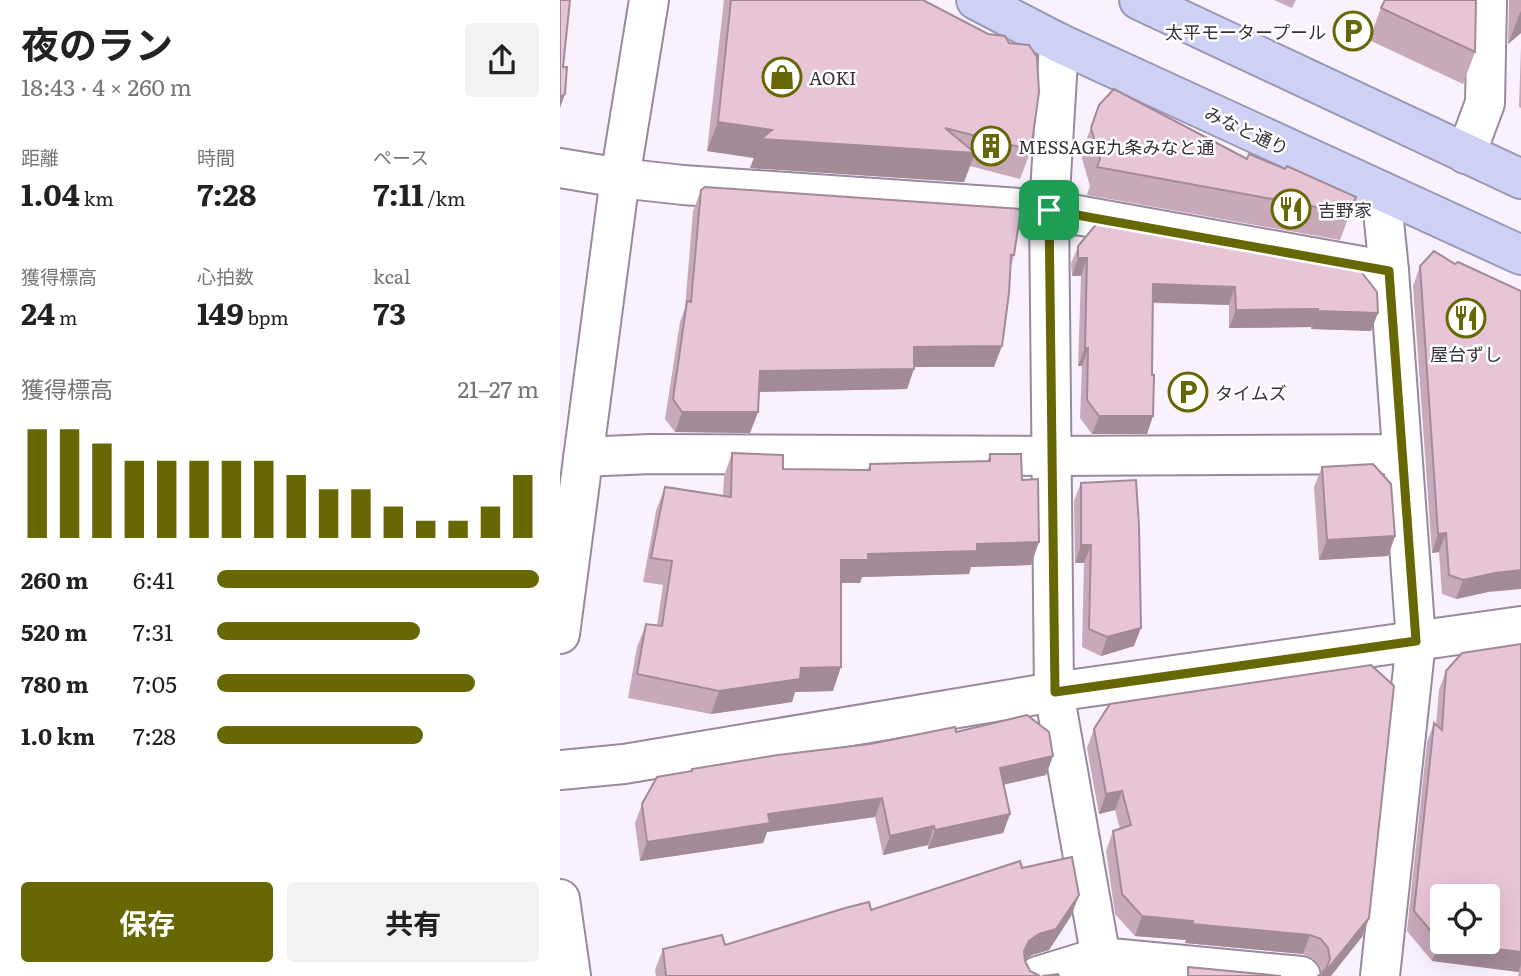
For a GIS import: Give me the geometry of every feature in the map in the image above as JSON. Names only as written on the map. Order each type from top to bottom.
[{"type":"highway","name":"みなと通り","points":[[976,0],[1059,43],[1521,255]]},
{"type":"highway","points":[[1139,0],[1521,179]]},
{"type":"street","points":[[560,634],[572,458],[649,0]]},
{"type":"street","points":[[1466,154],[1485,103],[1487,0]]},
{"type":"street","points":[[1059,43],[1049,210],[1055,692],[1102,966]]},
{"type":"street","points":[[560,168],[696,186],[1049,210],[1389,271]]},
{"type":"street","points":[[1380,976],[1416,641],[1381,191]]},
{"type":"street","points":[[572,458],[650,454],[1401,454]]},
{"type":"street","points":[[560,770],[624,764],[1055,692],[1521,626]]},
{"type":"street","points":[[560,899],[571,976]]},
{"type":"street","points":[[1038,976],[1102,966],[1301,976]]},
{"type":"building","points":[[560,0],[570,0],[563,67],[567,67],[565,94],[560,97]]},
{"type":"building","points":[[731,0],[923,0],[988,34],[1005,36],[1009,43],[1029,45],[1037,57],[1039,92],[1031,150],[945,128],[975,153],[761,139],[772,130],[718,122]]},
{"type":"building","points":[[1385,0],[1476,0],[1475,52],[1381,8]]},
{"type":"building","points":[[1114,89],[1247,159],[1249,154],[1285,169],[1287,166],[1356,197],[1349,213],[1097,167],[1100,159],[1091,128],[1099,105]]},
{"type":"building","points":[[705,187],[1021,209],[1014,255],[1011,255],[1002,346],[914,347],[914,369],[760,371],[758,412],[682,412],[673,399],[687,301],[691,302],[701,190]]},
{"type":"building","points":[[1098,222],[1359,269],[1377,292],[1378,313],[1317,311],[1318,309],[1236,310],[1235,287],[1153,284],[1153,416],[1099,416],[1087,400],[1087,258],[1078,258],[1078,246]]},
{"type":"building","points":[[1434,251],[1455,264],[1458,262],[1521,291],[1521,570],[1463,580],[1449,575],[1446,533],[1438,534],[1420,266]]},
{"type":"building","points":[[732,453],[783,455],[783,469],[870,470],[870,464],[990,461],[990,454],[1021,454],[1022,480],[1038,479],[1039,542],[977,544],[977,551],[868,554],[868,560],[841,560],[841,667],[801,668],[800,679],[719,691],[637,674],[646,624],[662,626],[672,561],[651,558],[665,487],[731,497]]},
{"type":"building","points":[[1373,464],[1391,484],[1395,536],[1327,540],[1322,467]]},
{"type":"building","points":[[1136,480],[1141,628],[1107,637],[1089,629],[1091,545],[1081,545],[1081,483]]},
{"type":"building","points":[[1521,644],[1521,952],[1500,949],[1500,884],[1430,884],[1430,930],[1414,911],[1434,723],[1442,730],[1446,671],[1462,653]]},
{"type":"building","points":[[1371,665],[1394,686],[1369,918],[1322,976],[1318,976],[1326,969],[1330,959],[1328,948],[1321,939],[1310,935],[1192,924],[1193,921],[1142,916],[1122,894],[1113,831],[1131,825],[1122,791],[1106,794],[1094,729],[1110,704]]},
{"type":"building","points":[[1027,715],[1049,732],[1053,756],[1000,768],[1010,814],[935,830],[934,826],[890,836],[882,798],[768,814],[770,823],[647,842],[642,804],[657,777],[778,755],[870,744],[955,727],[956,732]]},
{"type":"building","points":[[1072,857],[1079,895],[1056,929],[1039,934],[1029,941],[1024,951],[1030,971],[1040,976],[666,976],[663,949],[722,935],[725,945],[869,902],[871,910],[1020,861],[1022,868]]},
{"type":"building","points":[[1188,967],[1281,976],[1188,976]]},
{"type":"place","name":"太平モータープール","points":[[1353,31]]},
{"type":"place","name":"AOKI","points":[[782,77]]},
{"type":"place","name":"MESSAGE九条みなと通","points":[[991,146]]},
{"type":"place","name":"吉野家","points":[[1291,209]]},
{"type":"place","name":"屋台ずし","points":[[1466,318]]},
{"type":"place","name":"タイムズ","points":[[1188,392]]},
{"type":"route","points":[[1049,210],[1389,271],[1416,641],[1055,692],[1049,210]]}]
